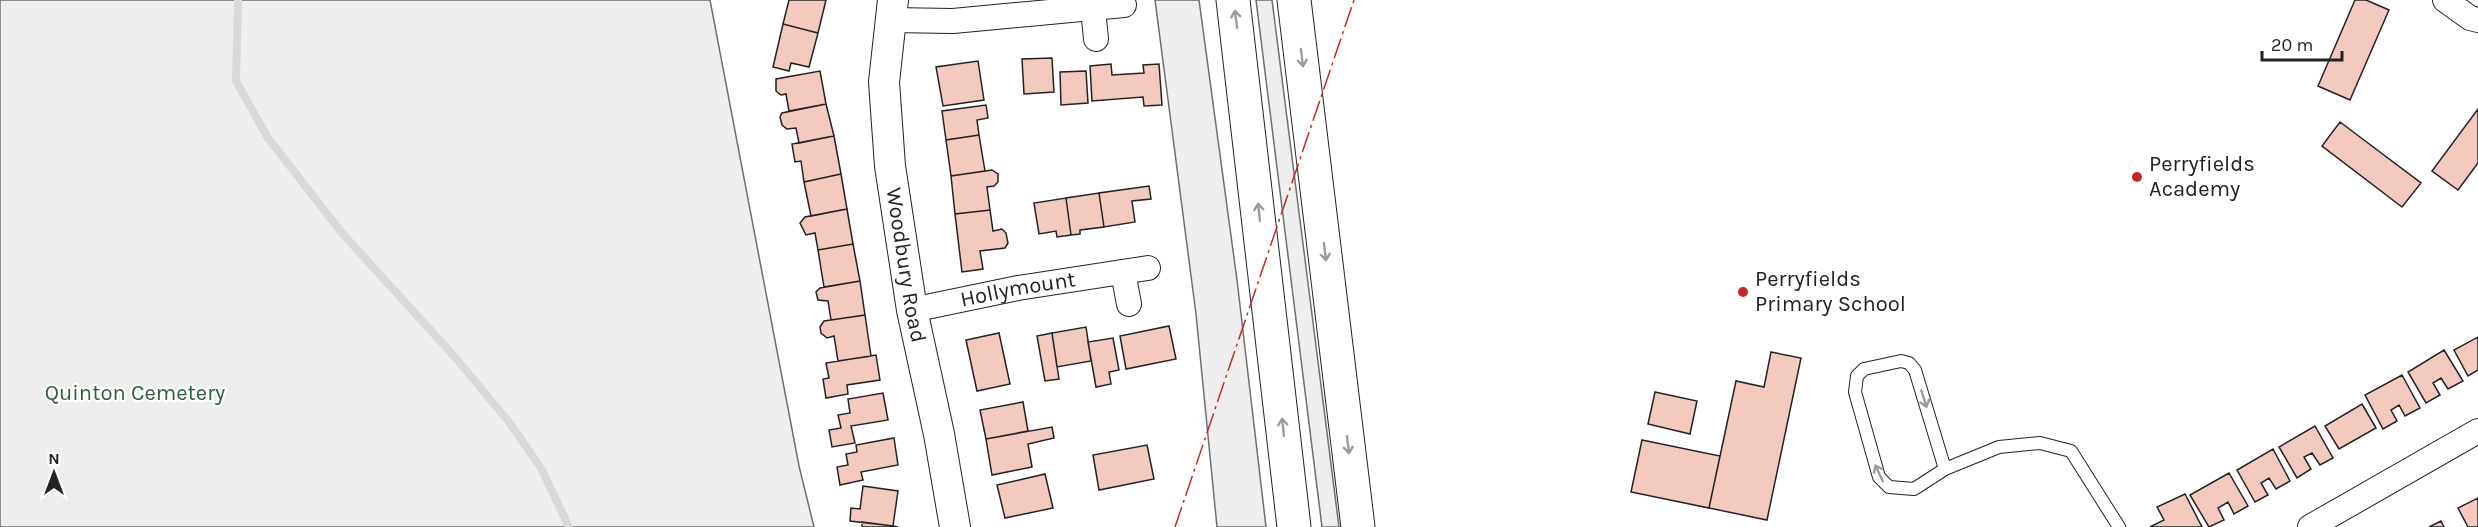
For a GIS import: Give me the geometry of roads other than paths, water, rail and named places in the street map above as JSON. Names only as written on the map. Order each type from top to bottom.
[{"type":"highway","points":[[1233,0],[1294,527]]},
{"type":"highway","points":[[1294,0],[1358,527]]},
{"type":"street","points":[[2445,0],[2470,18],[2478,20]]},
{"type":"street","points":[[891,10],[953,21],[1124,5]]},
{"type":"street","points":[[1093,9],[1096,39]]},
{"type":"street","name":"Woodbury Road","points":[[891,10],[884,82],[890,166],[912,310],[939,434],[956,527]]},
{"type":"street","name":"Hollymount","points":[[912,310],[1018,288],[1148,268]]},
{"type":"street","points":[[1123,272],[1129,304]]},
{"type":"street","points":[[2310,527],[2478,431]]},
{"type":"lane","points":[[1945,469],[1915,370],[1909,363],[1901,362],[1864,369],[1857,376],[1855,392],[1879,477],[1889,487],[1914,489],[1945,469],[1999,447],[2040,443],[2071,451],[2119,527]]},
{"type":"waterway","points":[[238,0],[236,81],[268,138],[342,233],[454,356],[509,422],[541,468],[569,527]]},
{"type":"place","name":"Perryfields Academy","points":[[2137,177]]},
{"type":"place","name":"Perryfields Primary School","points":[[1743,292]]},
{"type":"park label","name":"Quinton Cemetery","points":[[135,393]]}]
